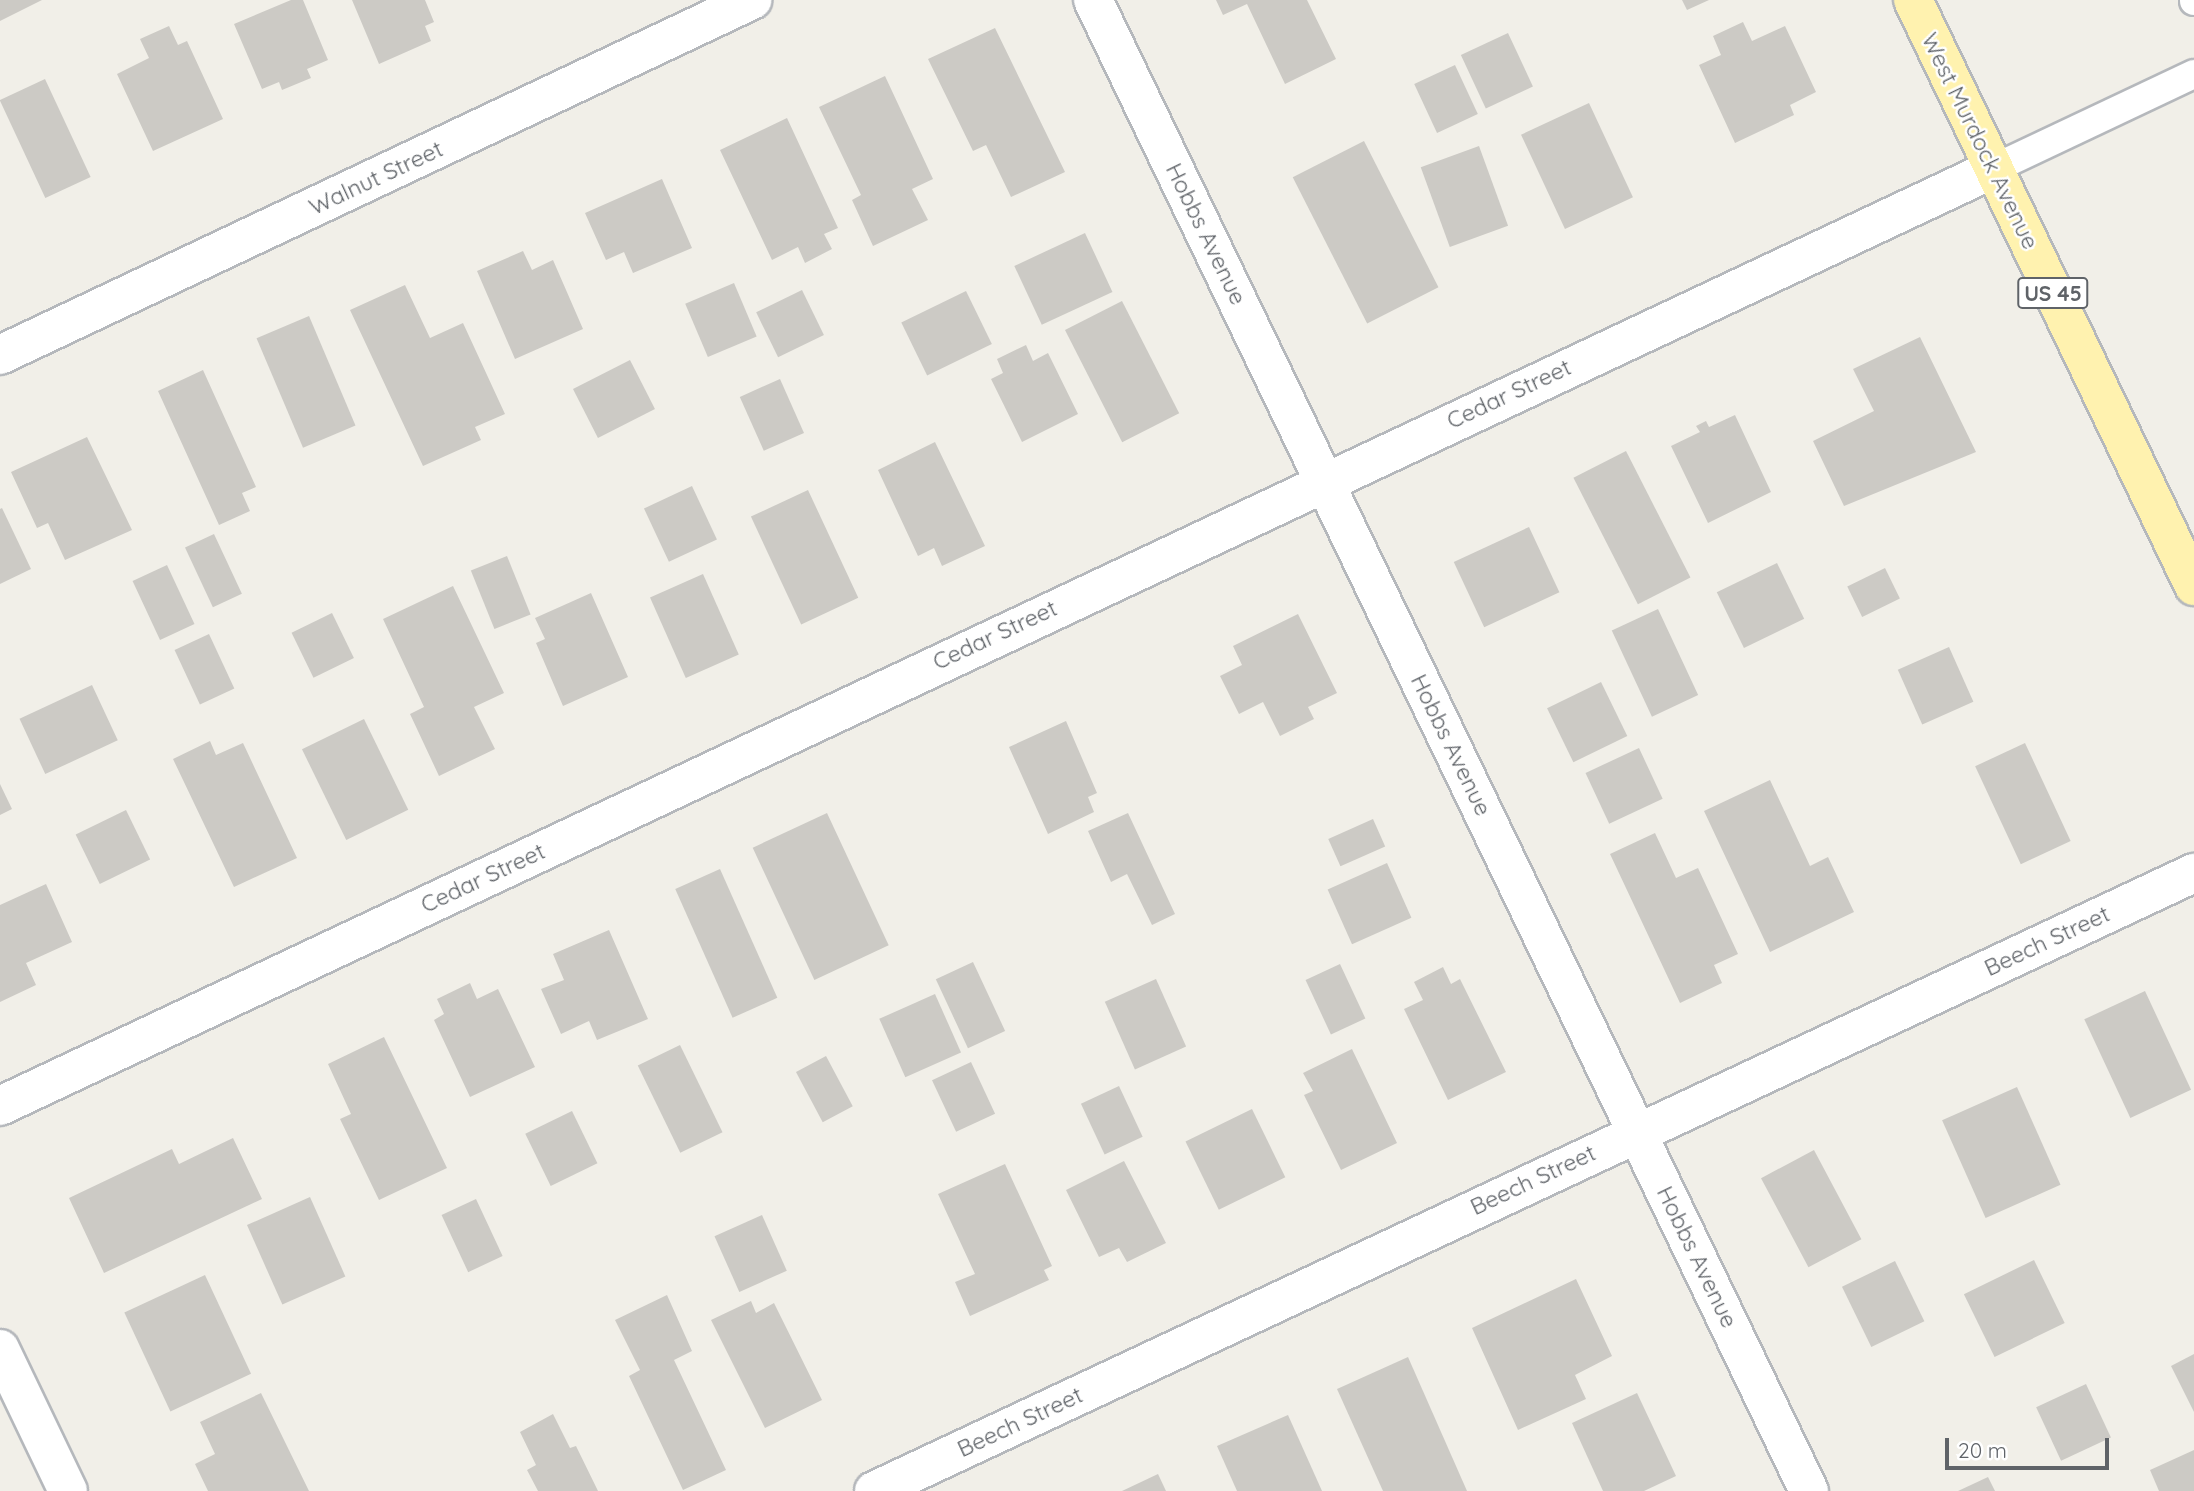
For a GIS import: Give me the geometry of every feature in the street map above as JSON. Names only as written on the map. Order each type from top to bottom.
[{"type":"main road","name":"West Murdock Avenue","points":[[1913,0],[2194,586]]},
{"type":"street","name":"Walnut Street","points":[[0,355],[752,0]]},
{"type":"street","name":"Hobbs Avenue","points":[[1093,0],[1810,1491]]},
{"type":"street","name":"Cedar Street","points":[[0,1106],[1324,480],[1993,169]]},
{"type":"street","name":"Beech Street","points":[[874,1491],[1637,1131],[2194,873]]},
{"type":"street","points":[[0,1349],[68,1491]]},
{"type":"lane","points":[[1993,169],[2194,74]]},
{"type":"building","points":[[0,0],[42,0],[0,21]]},
{"type":"building","points":[[291,0],[303,0],[328,60],[307,69],[311,78],[282,90],[279,82],[262,89],[234,24]]},
{"type":"building","points":[[352,0],[425,0],[434,22],[425,26],[431,41],[379,64]]},
{"type":"building","points":[[1216,0],[1307,0],[1336,59],[1285,84],[1247,4],[1223,15]]},
{"type":"building","points":[[1682,0],[1709,0],[1687,10]]},
{"type":"building","points":[[1743,22],[1752,41],[1785,26],[1816,92],[1790,105],[1794,115],[1735,143],[1699,65],[1721,55],[1713,36]]},
{"type":"building","points":[[169,26],[178,45],[187,41],[223,119],[153,151],[117,74],[149,58],[140,39]]},
{"type":"building","points":[[995,28],[1065,172],[1011,197],[986,145],[973,151],[928,59]]},
{"type":"building","points":[[1508,33],[1533,86],[1486,108],[1461,55]]},
{"type":"building","points":[[1455,65],[1478,114],[1437,133],[1414,84]]},
{"type":"building","points":[[885,76],[933,179],[912,189],[928,220],[873,246],[852,200],[861,195],[819,107]]},
{"type":"building","points":[[45,79],[91,177],[45,198],[0,101]]},
{"type":"building","points":[[1589,103],[1633,197],[1565,229],[1521,135]]},
{"type":"building","points":[[787,118],[838,228],[824,234],[832,249],[805,263],[798,247],[772,260],[720,150]]},
{"type":"building","points":[[1364,141],[1438,287],[1367,323],[1293,177]]},
{"type":"building","points":[[1479,146],[1508,226],[1450,247],[1421,167]]},
{"type":"building","points":[[662,179],[692,248],[633,273],[624,252],[606,260],[585,213]]},
{"type":"building","points":[[1085,233],[1112,292],[1042,325],[1014,266]]},
{"type":"building","points":[[523,251],[532,270],[553,260],[583,329],[515,359],[477,271]]},
{"type":"building","points":[[734,283],[757,336],[708,357],[685,304]]},
{"type":"building","points":[[405,285],[430,338],[463,323],[505,414],[475,427],[481,440],[423,466],[350,310]]},
{"type":"building","points":[[802,290],[824,335],[778,357],[756,312]]},
{"type":"building","points":[[966,291],[992,344],[927,376],[901,323]]},
{"type":"building","points":[[1122,301],[1179,413],[1122,442],[1065,330]]},
{"type":"building","points":[[309,316],[355,426],[303,448],[257,338]]},
{"type":"building","points":[[1920,337],[1976,452],[1844,506],[1813,441],[1874,411],[1853,369]]},
{"type":"building","points":[[1026,345],[1033,361],[1048,353],[1078,414],[1022,442],[991,379],[1003,373],[997,359]]},
{"type":"building","points":[[630,360],[655,409],[598,438],[573,389]]},
{"type":"building","points":[[203,370],[256,487],[242,493],[250,511],[219,525],[158,391]]},
{"type":"building","points":[[780,379],[804,433],[764,451],[740,397]]},
{"type":"building","points":[[1735,415],[1771,492],[1708,523],[1671,446],[1700,432],[1696,426],[1706,421],[1709,427]]},
{"type":"building","points":[[87,437],[132,530],[65,560],[48,523],[37,528],[11,472]]},
{"type":"building","points":[[935,442],[985,546],[942,566],[934,548],[918,556],[878,470]]},
{"type":"building","points":[[1626,451],[1690,578],[1638,604],[1573,478]]},
{"type":"building","points":[[692,486],[717,539],[669,562],[644,508]]},
{"type":"building","points":[[808,490],[858,598],[801,624],[751,517]]},
{"type":"building","points":[[2,508],[31,569],[0,584],[0,509]]},
{"type":"building","points":[[1529,527],[1559,592],[1484,627],[1454,562]]},
{"type":"building","points":[[214,534],[242,594],[213,607],[185,548]]},
{"type":"building","points":[[507,556],[531,614],[494,629],[471,571]]},
{"type":"building","points":[[1777,563],[1804,619],[1744,648],[1717,592]]},
{"type":"building","points":[[167,565],[194,624],[160,640],[133,581]]},
{"type":"building","points":[[1885,568],[1900,599],[1862,617],[1847,586]]},
{"type":"building","points":[[703,574],[739,654],[686,678],[650,598]]},
{"type":"building","points":[[453,586],[504,693],[474,707],[495,749],[439,776],[410,714],[424,707],[383,619]]},
{"type":"building","points":[[591,593],[628,677],[563,706],[536,643],[545,639],[535,618]]},
{"type":"building","points":[[1658,609],[1698,695],[1652,717],[1612,631]]},
{"type":"building","points":[[332,613],[354,658],[313,678],[292,633]]},
{"type":"building","points":[[1298,614],[1337,693],[1308,707],[1314,719],[1280,736],[1263,702],[1239,714],[1220,676],[1242,665],[1233,646]]},
{"type":"building","points":[[209,634],[234,688],[200,704],[175,650]]},
{"type":"building","points":[[1949,647],[1973,702],[1922,725],[1898,670]]},
{"type":"building","points":[[1601,682],[1627,736],[1573,762],[1547,708]]},
{"type":"building","points":[[92,685],[118,740],[45,774],[19,719]]},
{"type":"building","points":[[364,719],[408,810],[346,840],[302,749]]},
{"type":"building","points":[[1066,721],[1097,793],[1088,797],[1094,812],[1048,834],[1009,747]]},
{"type":"building","points":[[210,741],[216,755],[243,743],[297,858],[234,887],[173,759]]},
{"type":"building","points":[[2025,743],[2071,841],[2021,864],[1975,766]]},
{"type":"building","points":[[1639,748],[1663,799],[1609,824],[1586,773]]},
{"type":"building","points":[[1770,780],[1810,866],[1828,857],[1854,912],[1770,952],[1704,811]]},
{"type":"building","points":[[0,784],[12,809],[0,815]]},
{"type":"building","points":[[126,810],[150,859],[100,884],[76,835]]},
{"type":"building","points":[[827,813],[889,945],[814,980],[753,848]]},
{"type":"building","points":[[1128,813],[1175,914],[1152,925],[1127,874],[1111,882],[1088,831]]},
{"type":"building","points":[[1373,819],[1385,846],[1340,866],[1328,839]]},
{"type":"building","points":[[1655,833],[1676,878],[1698,868],[1738,954],[1714,965],[1722,983],[1680,1003],[1610,854]]},
{"type":"building","points":[[1387,863],[1411,918],[1352,944],[1328,889]]},
{"type":"building","points":[[720,869],[777,998],[733,1018],[675,889]]},
{"type":"building","points":[[46,884],[72,942],[26,963],[36,985],[0,1002],[0,905]]},
{"type":"building","points":[[609,930],[648,1019],[597,1040],[589,1021],[561,1034],[541,989],[564,980],[553,954]]},
{"type":"building","points":[[973,962],[1005,1031],[968,1048],[936,979]]},
{"type":"building","points":[[1340,964],[1365,1018],[1331,1034],[1306,980]]},
{"type":"building","points":[[1443,967],[1451,984],[1460,979],[1506,1072],[1448,1100],[1404,1009],[1423,1000],[1414,982]]},
{"type":"building","points":[[1156,979],[1186,1047],[1135,1069],[1105,1002]]},
{"type":"building","points":[[470,983],[477,999],[498,989],[535,1067],[470,1097],[434,1020],[444,1014],[437,999]]},
{"type":"building","points":[[2145,991],[2191,1090],[2130,1118],[2084,1019]]},
{"type":"building","points":[[935,994],[961,1052],[905,1077],[879,1019]]},
{"type":"building","points":[[384,1037],[447,1168],[379,1200],[340,1119],[351,1114],[328,1064]]},
{"type":"building","points":[[680,1045],[723,1132],[680,1153],[638,1066]]},
{"type":"building","points":[[1352,1049],[1397,1143],[1341,1170],[1304,1095],[1313,1091],[1303,1073]]},
{"type":"building","points":[[826,1056],[853,1106],[823,1122],[796,1072]]},
{"type":"building","points":[[971,1062],[995,1114],[956,1132],[932,1080]]},
{"type":"building","points":[[1119,1086],[1143,1137],[1105,1155],[1081,1104]]},
{"type":"building","points":[[2017,1087],[2061,1185],[1986,1218],[1942,1120]]},
{"type":"building","points":[[1252,1109],[1285,1177],[1219,1210],[1185,1141]]},
{"type":"building","points":[[572,1111],[597,1163],[551,1186],[525,1134]]},
{"type":"building","points":[[233,1138],[262,1199],[104,1273],[69,1198],[172,1149],[179,1164]]},
{"type":"building","points":[[1814,1150],[1861,1239],[1808,1267],[1761,1178]]},
{"type":"building","points":[[1124,1161],[1166,1243],[1127,1262],[1119,1248],[1099,1257],[1066,1190]]},
{"type":"building","points":[[1005,1164],[1052,1266],[1044,1270],[1049,1280],[970,1316],[955,1282],[975,1274],[938,1194]]},
{"type":"building","points":[[310,1197],[345,1276],[282,1305],[247,1225]]},
{"type":"building","points":[[476,1199],[503,1256],[468,1272],[442,1215]]},
{"type":"building","points":[[762,1215],[787,1271],[739,1292],[714,1236]]},
{"type":"building","points":[[2034,1260],[2065,1323],[1995,1357],[1964,1294]]},
{"type":"building","points":[[1895,1261],[1924,1321],[1871,1347],[1842,1287]]},
{"type":"building","points":[[205,1275],[251,1374],[170,1411],[124,1313]]},
{"type":"building","points":[[1576,1279],[1612,1356],[1575,1375],[1586,1399],[1518,1430],[1472,1328]]},
{"type":"building","points":[[667,1295],[692,1351],[674,1360],[726,1470],[683,1490],[629,1376],[640,1370],[615,1320]]},
{"type":"building","points":[[751,1301],[756,1313],[774,1303],[822,1400],[765,1428],[711,1320]]},
{"type":"building","points":[[2194,1354],[2194,1412],[2171,1366]]},
{"type":"building","points":[[1408,1357],[1467,1491],[1383,1491],[1337,1389]]},
{"type":"building","points":[[2086,1384],[2111,1437],[2061,1461],[2036,1407]]},
{"type":"building","points":[[261,1393],[309,1491],[208,1491],[195,1464],[215,1454],[200,1422]]},
{"type":"building","points":[[1637,1393],[1676,1476],[1644,1491],[1603,1491],[1572,1423]]},
{"type":"building","points":[[553,1414],[570,1448],[576,1446],[598,1491],[538,1491],[527,1470],[536,1465],[520,1432]]},
{"type":"building","points":[[1288,1415],[1322,1491],[1237,1491],[1217,1446]]},
{"type":"building","points":[[2194,1450],[2194,1491],[2159,1491],[2150,1470]]},
{"type":"building","points":[[1158,1474],[1166,1491],[1122,1491]]},
{"type":"building","points":[[1988,1477],[1995,1491],[1958,1491]]}]
